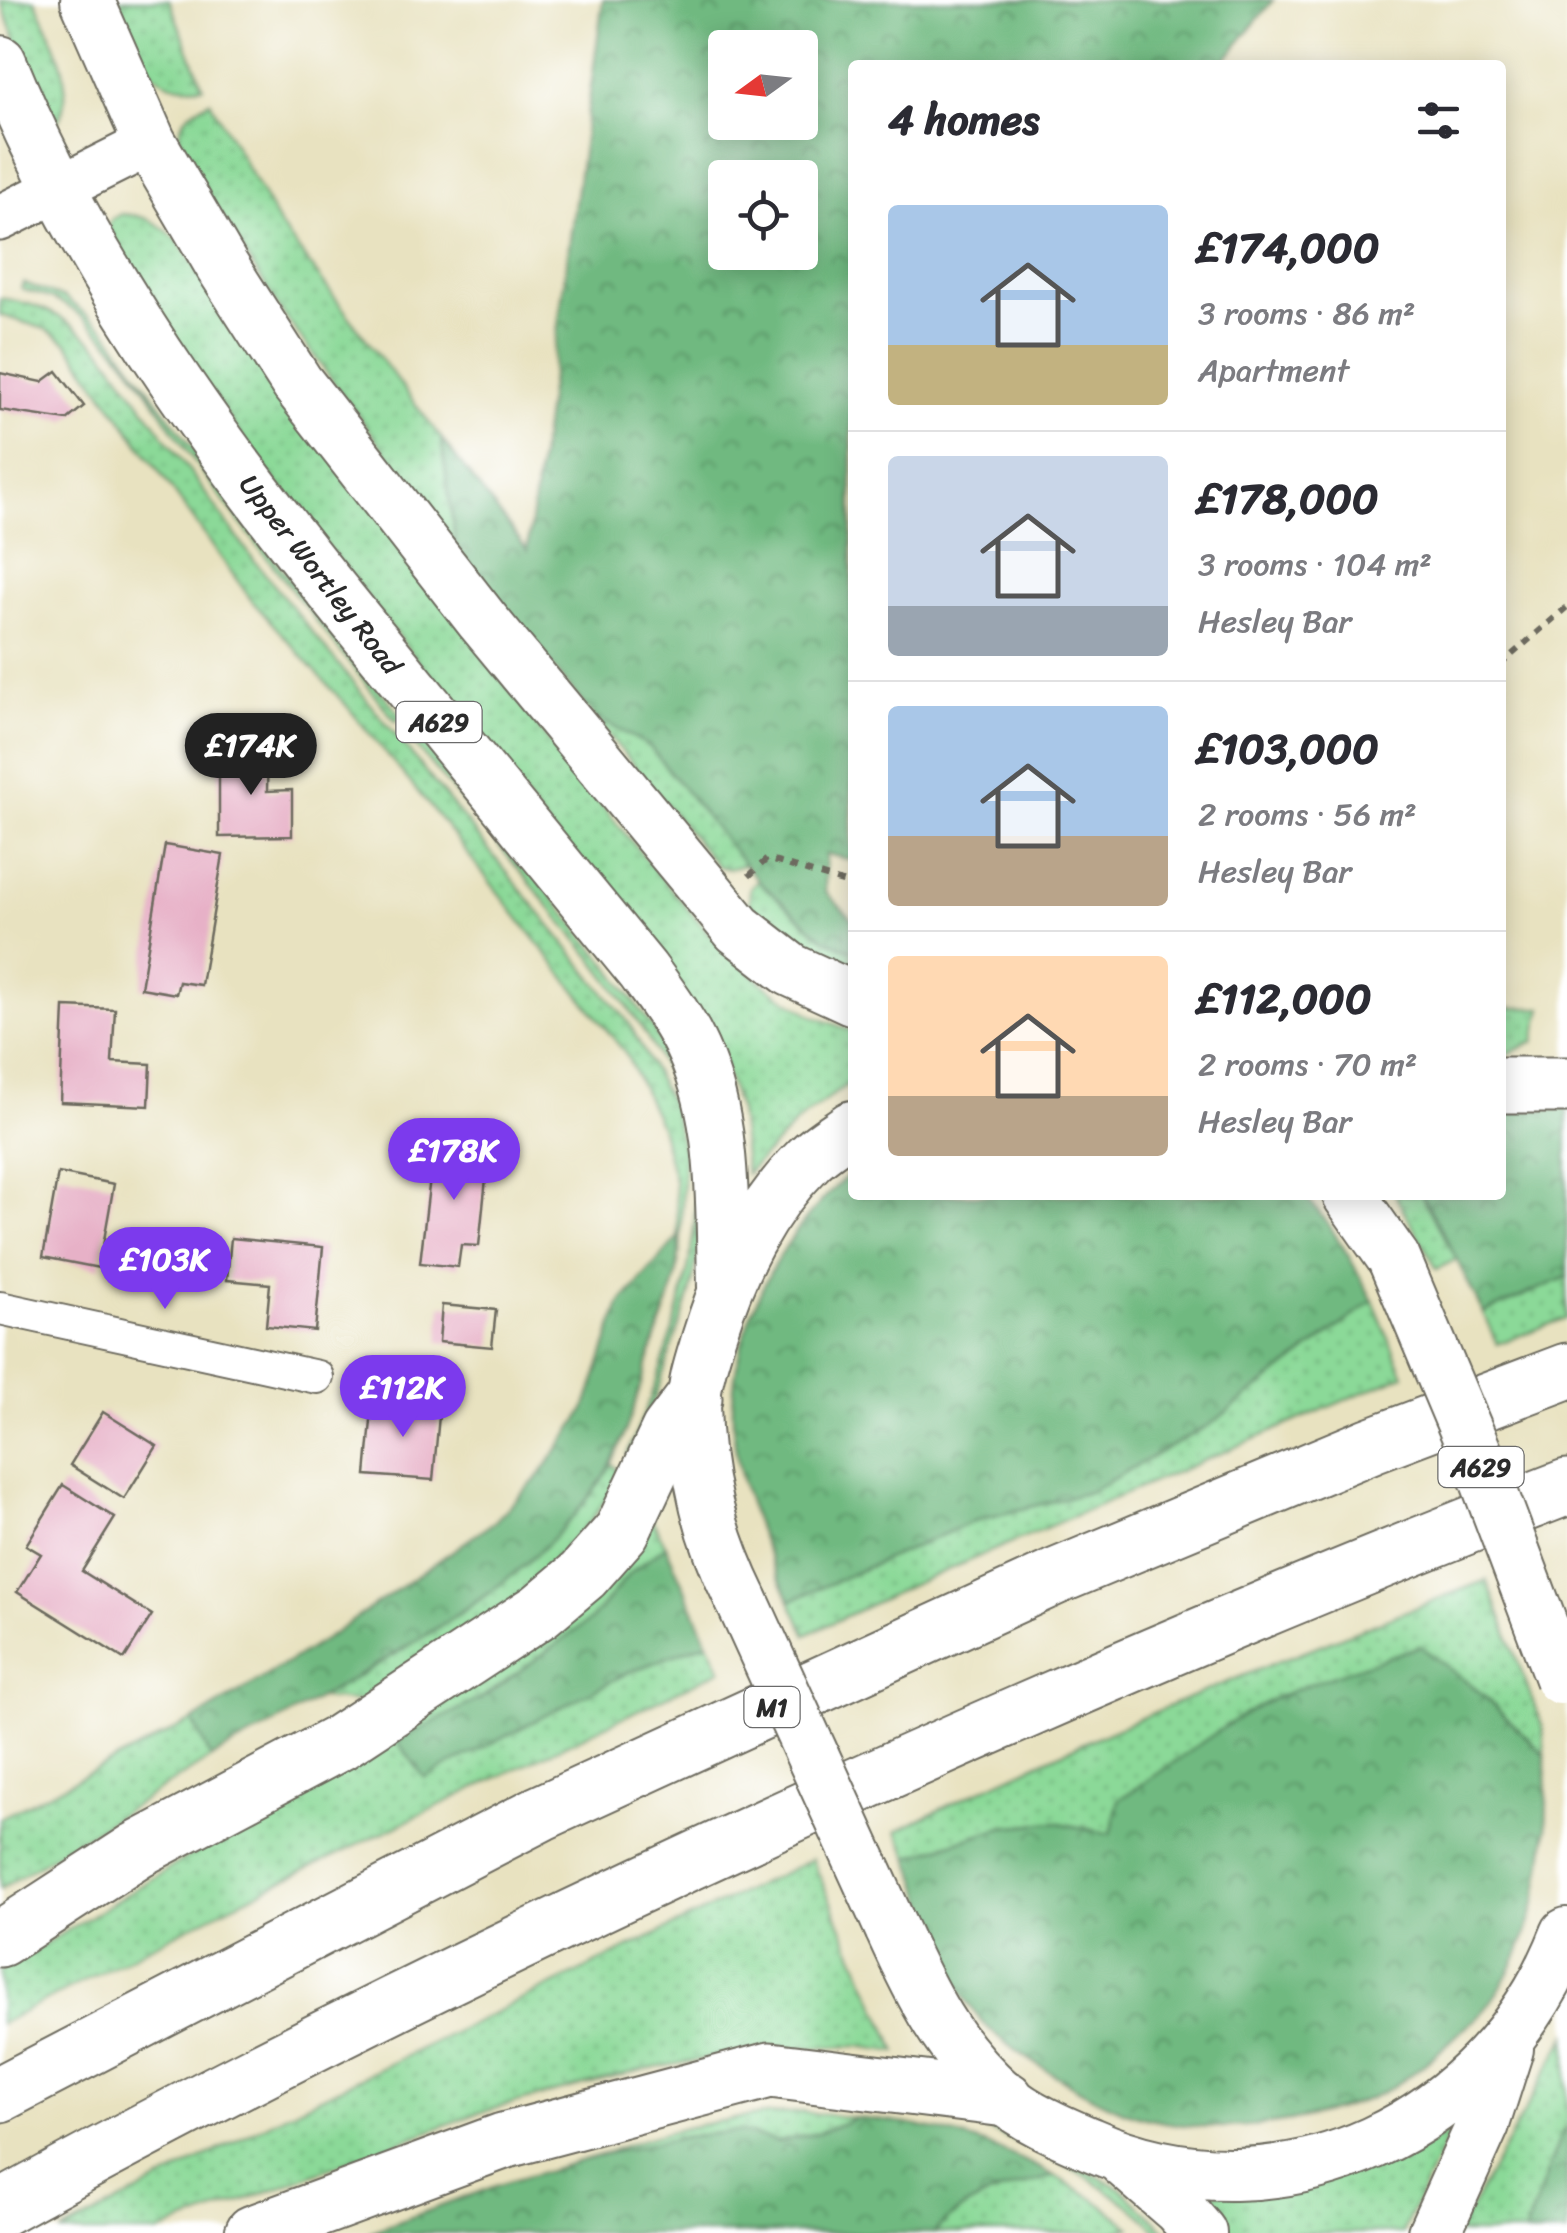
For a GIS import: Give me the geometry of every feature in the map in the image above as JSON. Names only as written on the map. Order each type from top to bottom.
[{"type":"highway","points":[[1506,1085],[1567,1085]]},
{"type":"highway","name":"M1","points":[[0,2094],[577,1797],[1055,1576],[1372,1445],[1567,1372]]},
{"type":"highway","points":[[0,1939],[137,1850],[340,1743],[540,1611],[584,1575],[622,1531],[669,1431],[694,1398]]},
{"type":"highway","points":[[0,2209],[364,2018],[628,1889],[1137,1660],[1567,1487]]},
{"type":"highway","points":[[253,2233],[503,2141],[770,2070],[1006,2099]]},
{"type":"main road","points":[[87,0],[150,144],[222,266],[298,382],[482,620],[738,929],[791,970],[848,996]]},
{"type":"main road","name":"Upper Wortley Road","points":[[0,62],[57,188],[140,328],[241,474],[670,1009],[693,1050],[708,1094],[722,1204],[724,1288]]},
{"type":"main road","name":"A629","points":[[848,1131],[811,1157],[760,1216],[724,1288],[694,1398],[699,1474],[718,1553],[927,2006],[957,2051],[1006,2099],[1072,2137],[1118,2157],[1214,2174],[1261,2175],[1359,2148],[1417,2120],[1462,2088],[1510,2038]]},
{"type":"main road","name":"A629","points":[[1353,1200],[1394,1258],[1482,1468],[1564,1687]]},
{"type":"main road","name":"A629","points":[[1434,2233],[1482,2124],[1510,2038],[1567,1934]]},
{"type":"main road","name":"A629","points":[[1118,2157],[1179,2209],[1200,2233]]},
{"type":"street","points":[[0,218],[150,144]]},
{"type":"street","points":[[0,1308],[316,1377]]},
{"type":"path","points":[[1506,660],[1567,607]]},
{"type":"green space","points":[[0,0],[35,0],[64,74],[64,104],[59,120],[52,121],[45,111]]},
{"type":"green space","points":[[110,0],[169,0],[203,86],[183,86],[153,74],[134,48]]},
{"type":"green space","points":[[603,0],[1273,0],[1225,60],[848,60],[848,859],[826,854],[825,891],[848,915],[848,949],[823,938],[758,881],[649,746],[592,715],[456,547],[441,438],[527,550]]},
{"type":"green space","points":[[210,101],[279,224],[441,438],[456,547],[283,314],[185,158],[179,138],[182,123]]},
{"type":"green space","points":[[122,214],[138,216],[175,238],[544,735],[720,946],[766,986],[813,1016],[848,1029],[848,1084],[799,1120],[746,1174],[739,1111],[713,1035],[255,455],[162,322],[108,228],[112,219]]},
{"type":"green space","points":[[23,283],[65,298],[104,328],[291,581],[402,717],[396,722],[297,596],[111,344],[80,315],[53,299],[23,290]]},
{"type":"green space","points":[[0,298],[31,304],[56,315],[103,351],[253,559],[629,1023],[673,1109],[684,1155],[680,1255],[674,1180],[660,1126],[626,1054],[433,810],[252,601],[67,343],[45,329],[0,315]]},
{"type":"green space","points":[[592,715],[649,746],[747,864],[729,869],[717,866]]},
{"type":"green space","points":[[410,726],[609,966],[653,1028],[680,1083],[695,1129],[699,1249],[690,1294],[631,1459],[627,1455],[664,1358],[691,1251],[695,1184],[689,1139],[676,1097],[638,1021],[558,917],[403,731]]},
{"type":"green space","points":[[758,881],[823,938],[848,949],[848,975],[831,969],[749,904],[750,888]]},
{"type":"green space","points":[[1506,1008],[1542,1008],[1534,1042],[1506,1054]]},
{"type":"green space","points":[[1567,1109],[1567,1277],[1483,1313],[1424,1200],[1506,1200],[1506,1112]]},
{"type":"green space","points":[[848,1176],[848,1200],[1309,1200],[1334,1233],[1373,1301],[1211,1424],[1089,1492],[974,1521],[790,1601],[773,1566],[741,1476],[733,1417],[735,1377],[757,1300],[797,1230]]},
{"type":"green space","points":[[1398,1200],[1424,1200],[1457,1259],[1437,1269]]},
{"type":"green space","points":[[679,1236],[674,1284],[617,1451],[602,1479],[556,1535],[474,1604],[340,1686],[211,1758],[193,1721],[329,1637],[494,1522],[540,1475],[585,1410],[620,1304]]},
{"type":"green space","points":[[1567,1277],[1567,1318],[1497,1344],[1483,1313]]},
{"type":"green space","points":[[1373,1301],[1404,1375],[912,1585],[806,1635],[790,1601],[974,1521],[1089,1492],[1211,1424]]},
{"type":"green space","points":[[610,1462],[622,1475],[592,1520],[519,1598],[360,1702],[321,1698],[457,1616],[519,1569],[575,1512]]},
{"type":"green space","points":[[651,1518],[666,1546],[630,1573],[592,1619],[483,1697],[397,1742],[542,1715],[629,1672],[708,1642],[721,1670],[224,1909],[0,2024],[0,1971],[387,1737]]},
{"type":"green space","points":[[666,1546],[708,1642],[629,1672],[425,1778],[397,1741],[483,1697],[592,1619],[630,1573]]},
{"type":"green space","points":[[1487,1580],[1543,1728],[1545,1755],[1482,1694],[1420,1646],[1164,1772],[1119,1799],[1111,1834],[1055,1822],[1002,1827],[909,1857],[897,1831],[1115,1729]]},
{"type":"green space","points":[[1420,1646],[1482,1694],[1545,1755],[1547,1788],[1539,1887],[1520,1950],[1487,2007],[1428,2061],[1381,2093],[1342,2108],[1286,2122],[1201,2126],[1145,2118],[1108,2104],[1021,2054],[978,2017],[947,1962],[909,1857],[1002,1827],[1055,1822],[1111,1834],[1119,1799],[1239,1718],[1299,1688]]},
{"type":"green space","points":[[193,1721],[211,1758],[0,1889],[0,1818]]},
{"type":"green space","points":[[812,1859],[897,2052],[857,2046],[751,2051],[638,2071],[478,2113],[157,2233],[61,2233],[300,2107]]},
{"type":"green space","points":[[1567,2035],[1567,2128],[1525,2233],[1457,2233]]},
{"type":"green space","points":[[950,2110],[1003,2128],[1122,2189],[1168,2233],[1159,2233],[1089,2178],[1007,2137],[951,2116]]},
{"type":"green space","points":[[803,2112],[856,2118],[818,2133],[778,2142],[740,2131],[684,2137],[604,2154],[701,2124]]},
{"type":"green space","points":[[856,2118],[908,2124],[958,2136],[1055,2176],[974,2202],[934,2233],[368,2233],[501,2184],[604,2154],[684,2137],[740,2131],[778,2142],[818,2133]]},
{"type":"green space","points":[[1567,2128],[1567,2233],[1525,2233],[1562,2132]]},
{"type":"green space","points":[[1452,2129],[1402,2233],[1227,2233],[1198,2196],[1377,2167],[1418,2150]]},
{"type":"green space","points":[[1055,2176],[1131,2227],[1113,2233],[934,2233],[974,2202]]},
{"type":"building","points":[[57,371],[84,406],[67,420],[0,410],[0,373],[42,382]]},
{"type":"building","points":[[268,750],[267,791],[292,790],[292,836],[219,837],[219,752]]},
{"type":"building","points":[[165,845],[223,855],[201,985],[179,982],[176,994],[141,988]]},
{"type":"building","points":[[64,1007],[115,1009],[112,1062],[151,1064],[149,1106],[60,1102]]},
{"type":"building","points":[[434,1143],[489,1150],[479,1246],[461,1245],[458,1267],[420,1263]]},
{"type":"building","points":[[58,1173],[114,1184],[99,1268],[43,1257]]},
{"type":"building","points":[[231,1238],[323,1247],[315,1331],[266,1326],[270,1284],[227,1280]]},
{"type":"building","points":[[442,1305],[496,1310],[492,1347],[439,1342]]},
{"type":"building","points":[[373,1399],[440,1405],[433,1480],[366,1475]]},
{"type":"building","points":[[103,1412],[157,1446],[124,1499],[70,1465]]},
{"type":"building","points":[[63,1485],[115,1518],[82,1571],[152,1615],[124,1659],[17,1592],[41,1554],[26,1545]]}]
